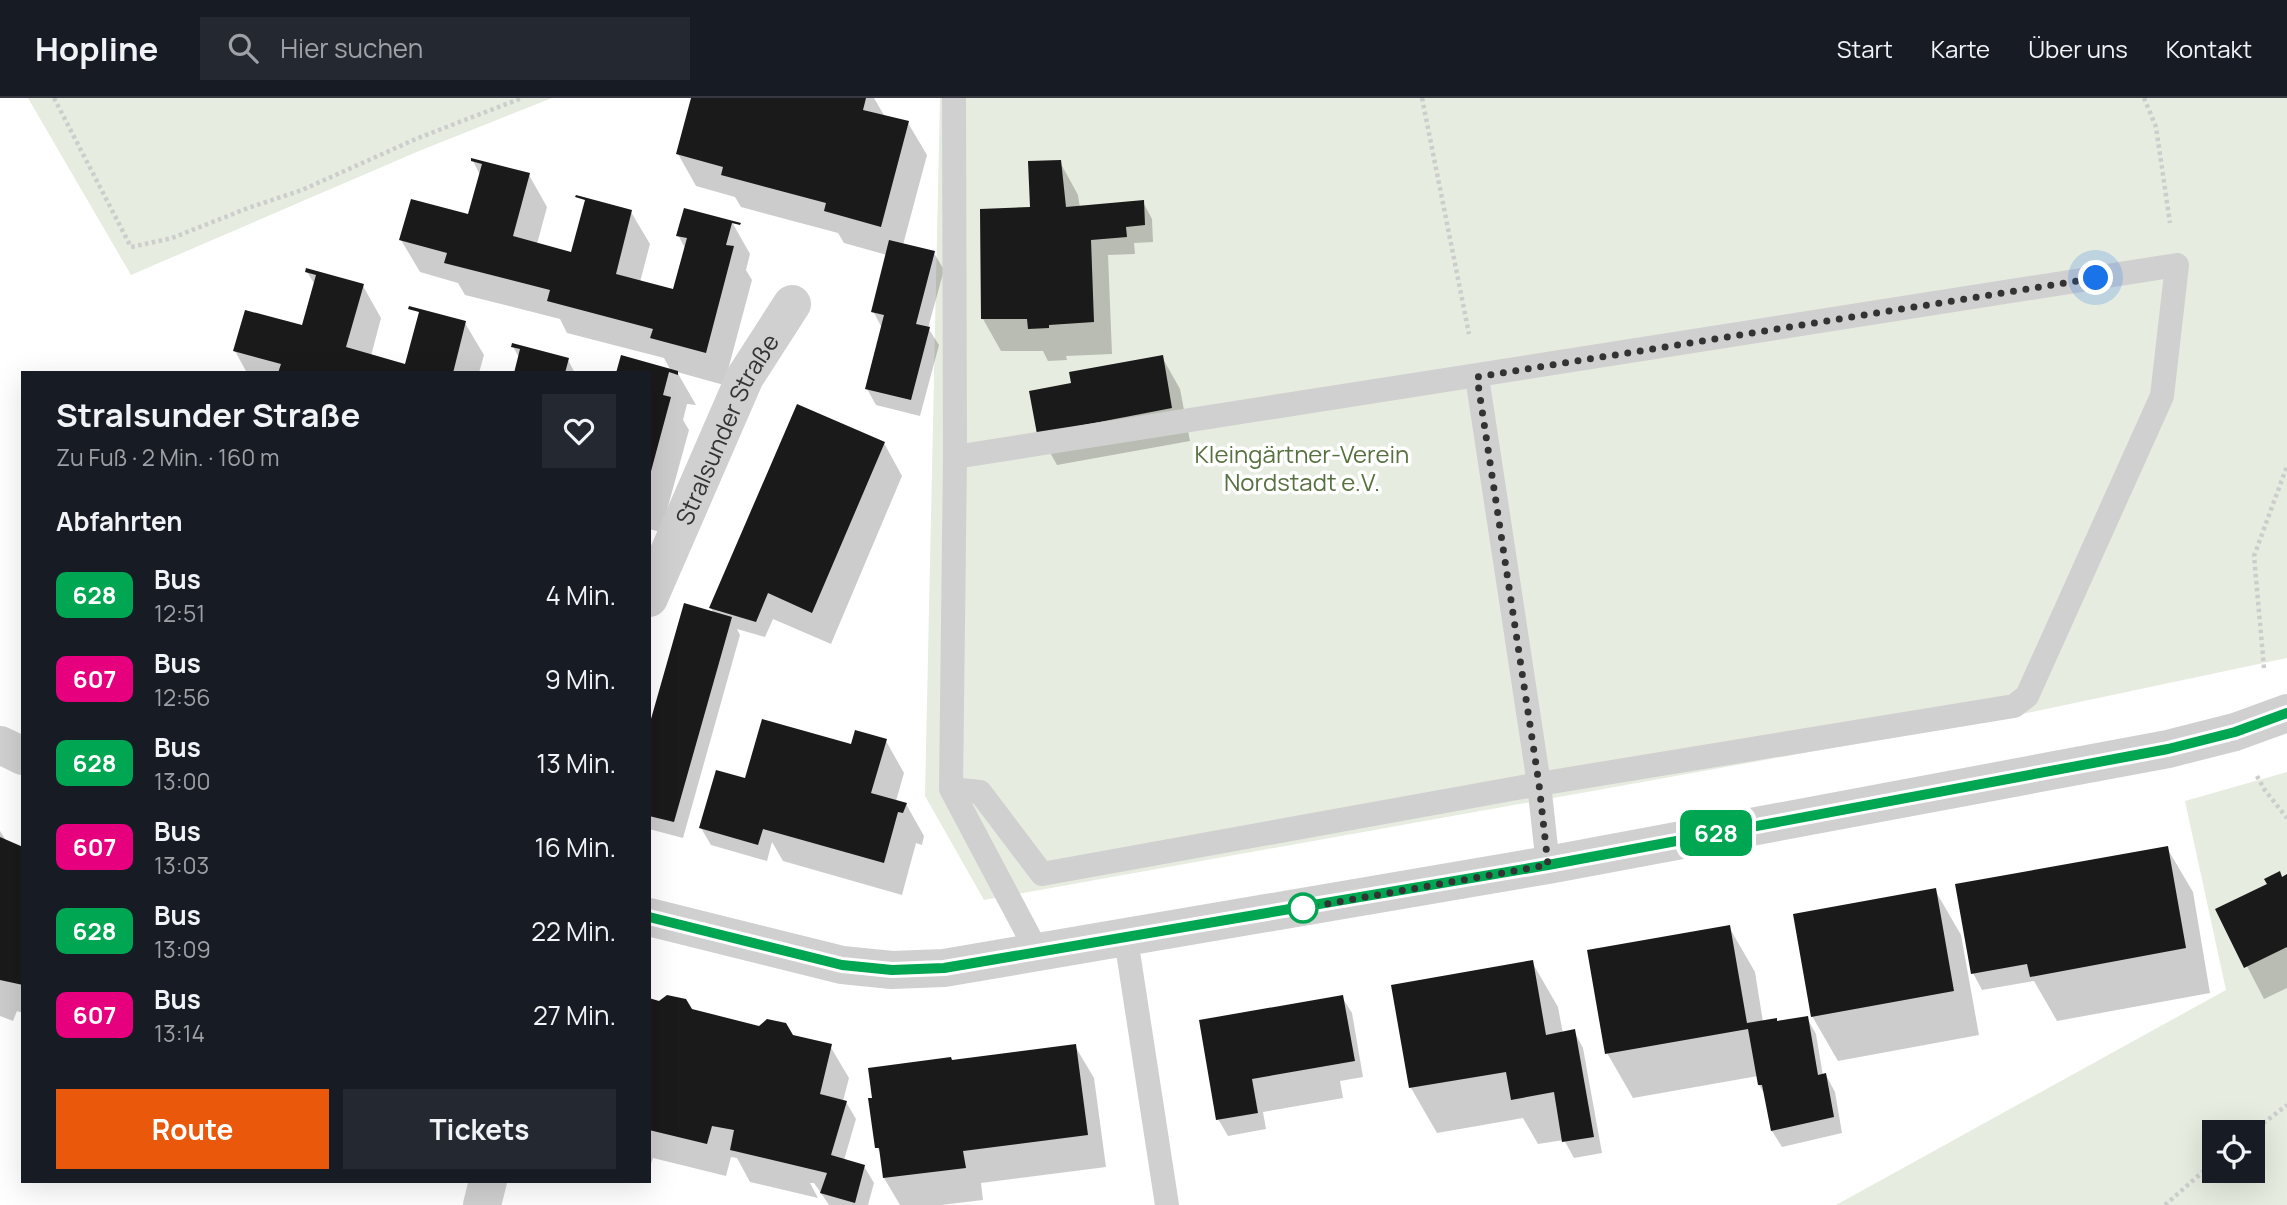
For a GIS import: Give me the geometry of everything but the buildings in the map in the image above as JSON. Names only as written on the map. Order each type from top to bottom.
[{"type":"street","name":"Stralsunder Straße","points":[[651,593],[745,377],[792,304]]},
{"type":"street","points":[[651,917],[842,965],[892,970],[944,968],[1548,865],[2168,749],[2235,732],[2278,717]]},
{"type":"street","points":[[0,745],[21,755]]},
{"type":"street","points":[[482,1205],[488,1183]]},
{"type":"lane","points":[[954,98],[955,457],[951,789],[1038,953]]},
{"type":"lane","points":[[951,789],[981,792],[1042,874],[1539,784],[2014,706],[2027,696],[2162,396],[2177,265],[955,457]]},
{"type":"lane","points":[[1477,377],[1539,784],[1548,865]]},
{"type":"lane","points":[[1126,939],[1167,1205]]},
{"type":"path","points":[[54,98],[131,247],[172,237],[302,190],[418,138],[522,98]]},
{"type":"path","points":[[1422,98],[1477,377]]},
{"type":"path","points":[[2144,98],[2156,127],[2177,265]]},
{"type":"path","points":[[2278,717],[2254,556],[2287,466]]},
{"type":"path","points":[[2265,1122],[2287,1105]]},
{"type":"path","points":[[2165,1205],[2202,1173]]},
{"type":"green space","points":[[28,98],[552,98],[419,151],[131,275]]},
{"type":"green space","name":"Kleingärtner-Verein Nordstadt e.V.","points":[[940,98],[2287,98],[2287,658],[2027,713],[984,900],[925,796]]},
{"type":"green space","points":[[2287,772],[2287,1205],[1836,1205],[2226,990],[2185,801]]},
{"type":"bus line","name":"628","points":[[651,917],[842,965],[892,970],[944,968],[1548,865],[2168,749],[2235,732],[2287,713]]},
{"type":"route","points":[[1303,908],[1548,865],[1539,784],[1477,377],[2096,278]]}]
